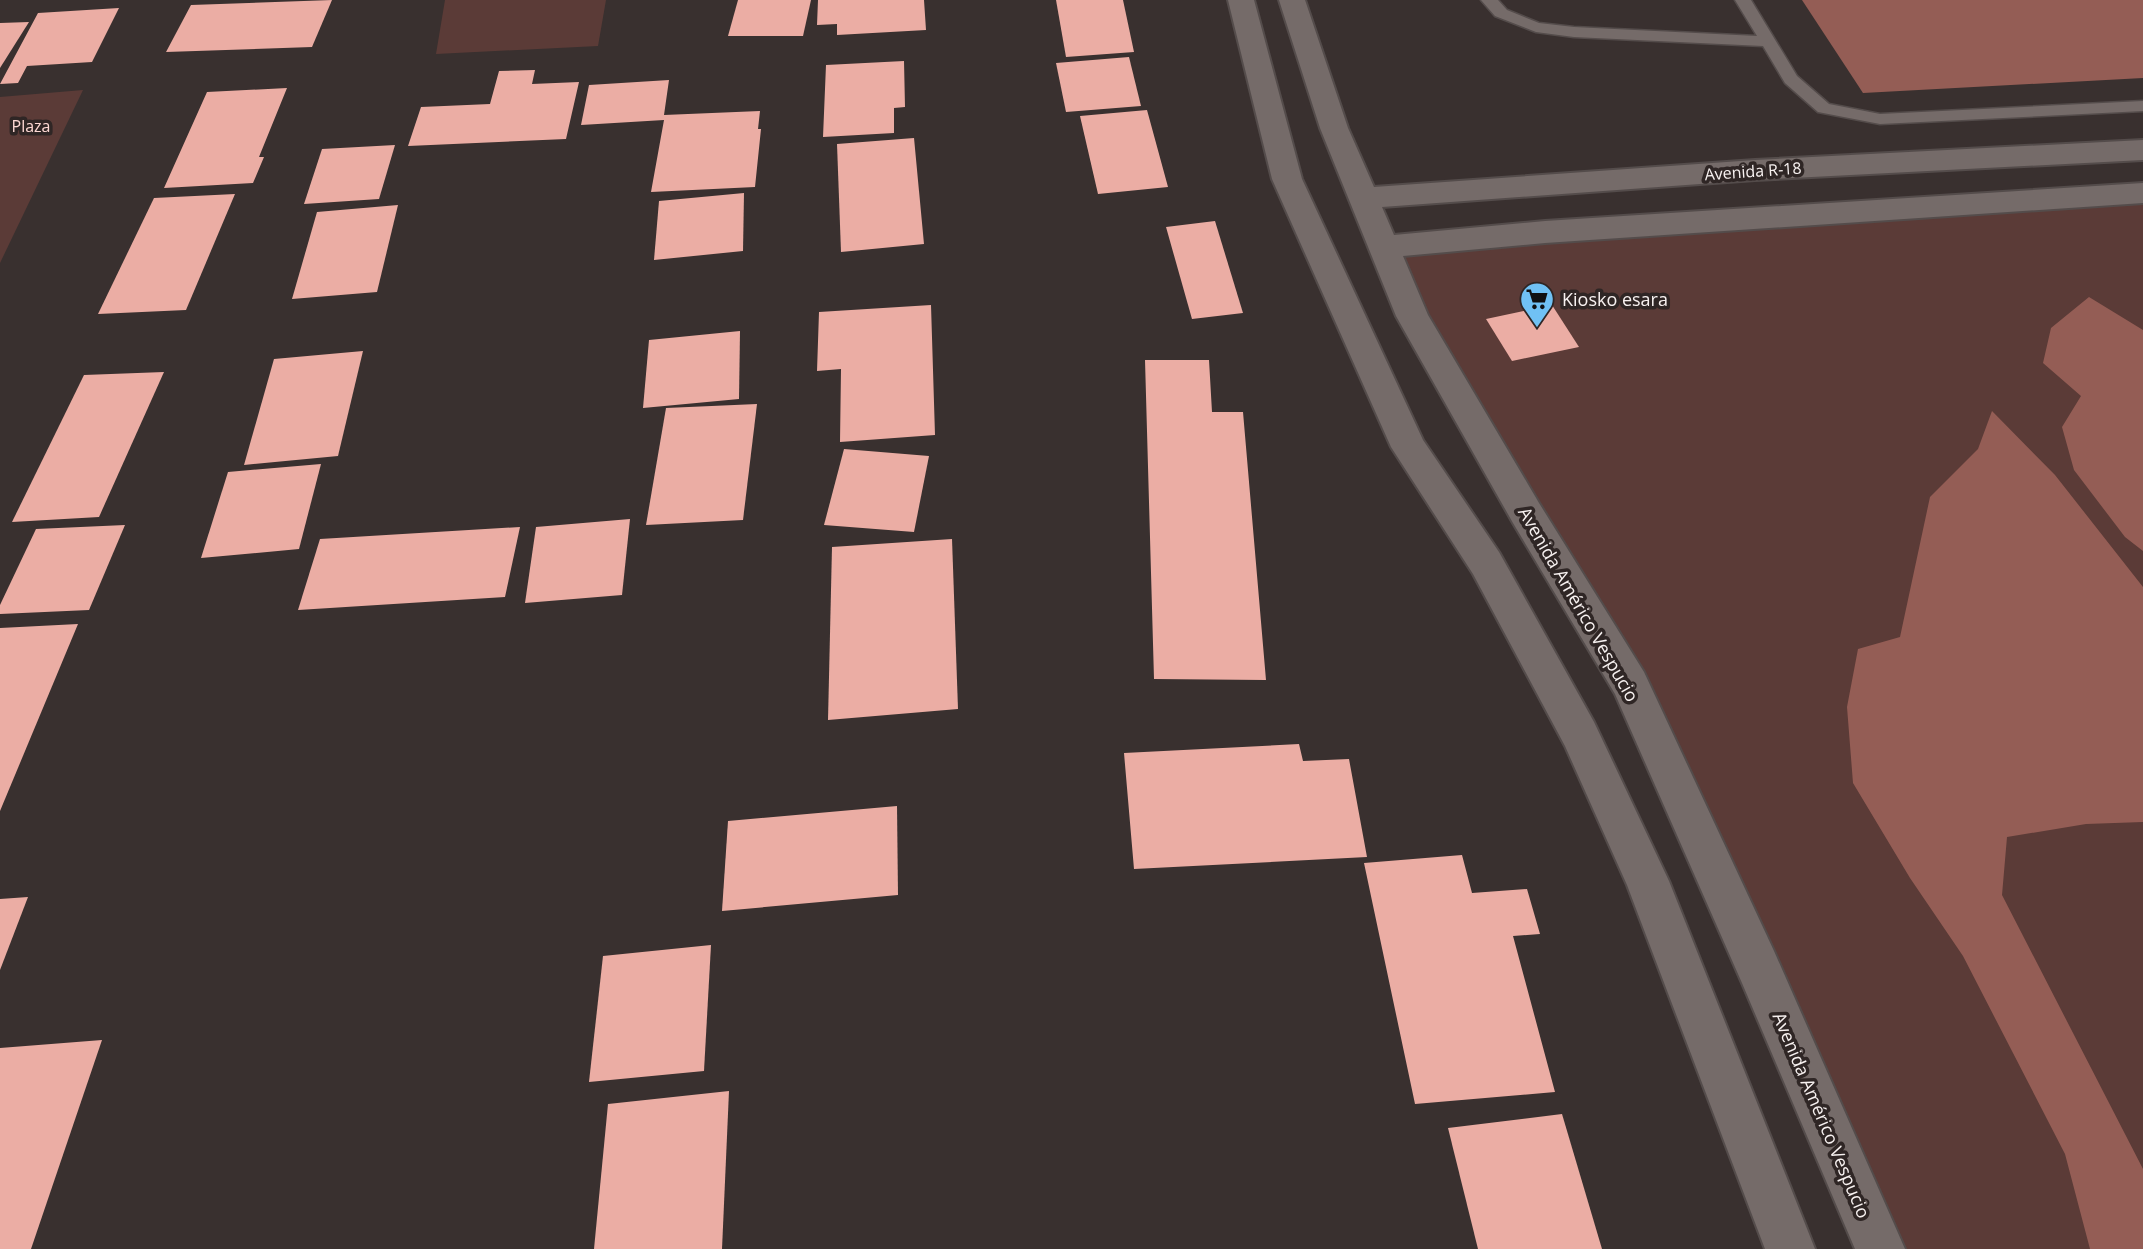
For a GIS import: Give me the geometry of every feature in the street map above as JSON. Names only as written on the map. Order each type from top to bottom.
[{"type":"street","points":[[1241,0],[1287,179],[1409,447],[1486,563],[1580,735],[1647,881],[1790,1249]]},
{"type":"street","name":"Avenida Américo Vespucio","points":[[1292,0],[1334,128],[1412,316],[1526,513],[1630,684],[1880,1249]]},
{"type":"street","name":"Avenida R-18","points":[[1363,198],[1755,170],[2143,150]]},
{"type":"street","points":[[1383,247],[1545,232],[2143,193]]},
{"type":"lane","points":[[1489,0],[1501,13],[1536,27],[1574,32],[1768,41]]},
{"type":"lane","points":[[1744,0],[1791,79],[1824,108],[1880,118],[2143,106]]},
{"type":"green space","points":[[445,0],[606,0],[598,46],[436,54]]},
{"type":"green space","name":"Plaza","points":[[83,90],[0,263],[0,97]]},
{"type":"green space","points":[[2143,193],[2143,1249],[1880,1249],[1757,967],[1383,247]]},
{"type":"shaded area","points":[[1802,0],[2143,0],[2143,78],[1863,93]]},
{"type":"shaded area","points":[[2089,297],[2143,330],[2143,551],[2125,537],[2074,470],[2062,427],[2081,396],[2043,363],[2051,328]]},
{"type":"shaded area","points":[[1992,411],[2055,475],[2143,587],[2143,822],[2086,824],[2007,837],[2002,895],[2143,1169],[2143,1249],[2090,1249],[2065,1154],[1963,956],[1910,878],[1853,783],[1847,707],[1858,649],[1900,637],[1930,497],[1978,449]]},
{"type":"building","points":[[332,0],[312,47],[166,52],[191,5]]},
{"type":"building","points":[[738,0],[811,0],[803,36],[728,36]]},
{"type":"building","points":[[818,0],[924,0],[926,30],[837,35],[837,24],[817,25]]},
{"type":"building","points":[[1056,0],[1123,0],[1134,52],[1066,57]]},
{"type":"building","points":[[119,8],[92,62],[27,66],[18,83],[0,84],[38,13]]},
{"type":"building","points":[[29,22],[0,68],[0,23]]},
{"type":"building","points":[[1129,57],[1141,106],[1066,112],[1056,63]]},
{"type":"building","points":[[904,61],[905,107],[894,108],[894,133],[823,137],[826,65]]},
{"type":"building","points":[[535,70],[532,84],[579,82],[566,139],[408,146],[421,107],[490,104],[499,71]]},
{"type":"building","points":[[669,80],[664,115],[760,111],[758,129],[761,129],[755,187],[651,192],[664,120],[581,125],[589,85]]},
{"type":"building","points":[[287,88],[259,157],[264,157],[253,183],[164,188],[207,92]]},
{"type":"building","points":[[1147,110],[1168,187],[1098,194],[1080,116]]},
{"type":"building","points":[[914,138],[924,244],[841,252],[837,144]]},
{"type":"building","points":[[395,145],[379,199],[304,204],[322,149]]},
{"type":"building","points":[[744,193],[743,251],[654,260],[659,201]]},
{"type":"building","points":[[235,194],[186,310],[98,314],[154,198]]},
{"type":"building","points":[[398,205],[377,292],[292,299],[317,212]]},
{"type":"building","points":[[1215,221],[1243,313],[1192,319],[1166,227]]},
{"type":"building","points":[[931,305],[935,435],[840,442],[841,369],[817,371],[819,312]]},
{"type":"building","points":[[1552,305],[1579,347],[1512,361],[1486,319]]},
{"type":"building","points":[[740,331],[739,399],[643,408],[649,340]]},
{"type":"building","points":[[363,351],[338,456],[244,465],[274,359]]},
{"type":"building","points":[[1145,360],[1209,360],[1212,412],[1243,412],[1266,680],[1154,679]]},
{"type":"building","points":[[164,372],[99,517],[12,522],[84,375]]},
{"type":"building","points":[[757,404],[743,520],[646,525],[666,408]]},
{"type":"building","points":[[844,449],[929,456],[914,532],[824,525]]},
{"type":"building","points":[[321,464],[299,549],[201,558],[228,472]]},
{"type":"building","points":[[630,519],[622,595],[525,603],[536,527]]},
{"type":"building","points":[[125,525],[89,610],[0,614],[0,605],[36,529]]},
{"type":"building","points":[[520,527],[505,597],[298,610],[320,539]]},
{"type":"building","points":[[952,539],[958,709],[828,720],[832,547]]},
{"type":"building","points":[[78,624],[0,811],[0,628]]},
{"type":"building","points":[[1299,744],[1303,761],[1349,759],[1367,857],[1134,869],[1124,753]]},
{"type":"building","points":[[897,806],[898,895],[722,911],[728,821]]},
{"type":"building","points":[[1462,855],[1472,893],[1527,889],[1540,934],[1513,936],[1555,1092],[1415,1104],[1364,863]]},
{"type":"building","points":[[28,897],[0,970],[0,899]]},
{"type":"building","points":[[711,945],[704,1071],[589,1082],[603,956]]},
{"type":"building","points":[[102,1040],[31,1249],[0,1249],[0,1048]]},
{"type":"building","points":[[729,1091],[722,1249],[594,1249],[608,1104]]},
{"type":"building","points":[[1562,1114],[1602,1249],[1478,1249],[1448,1128]]},
{"type":"place","name":"Kiosko esara","points":[[1537,329]]}]
